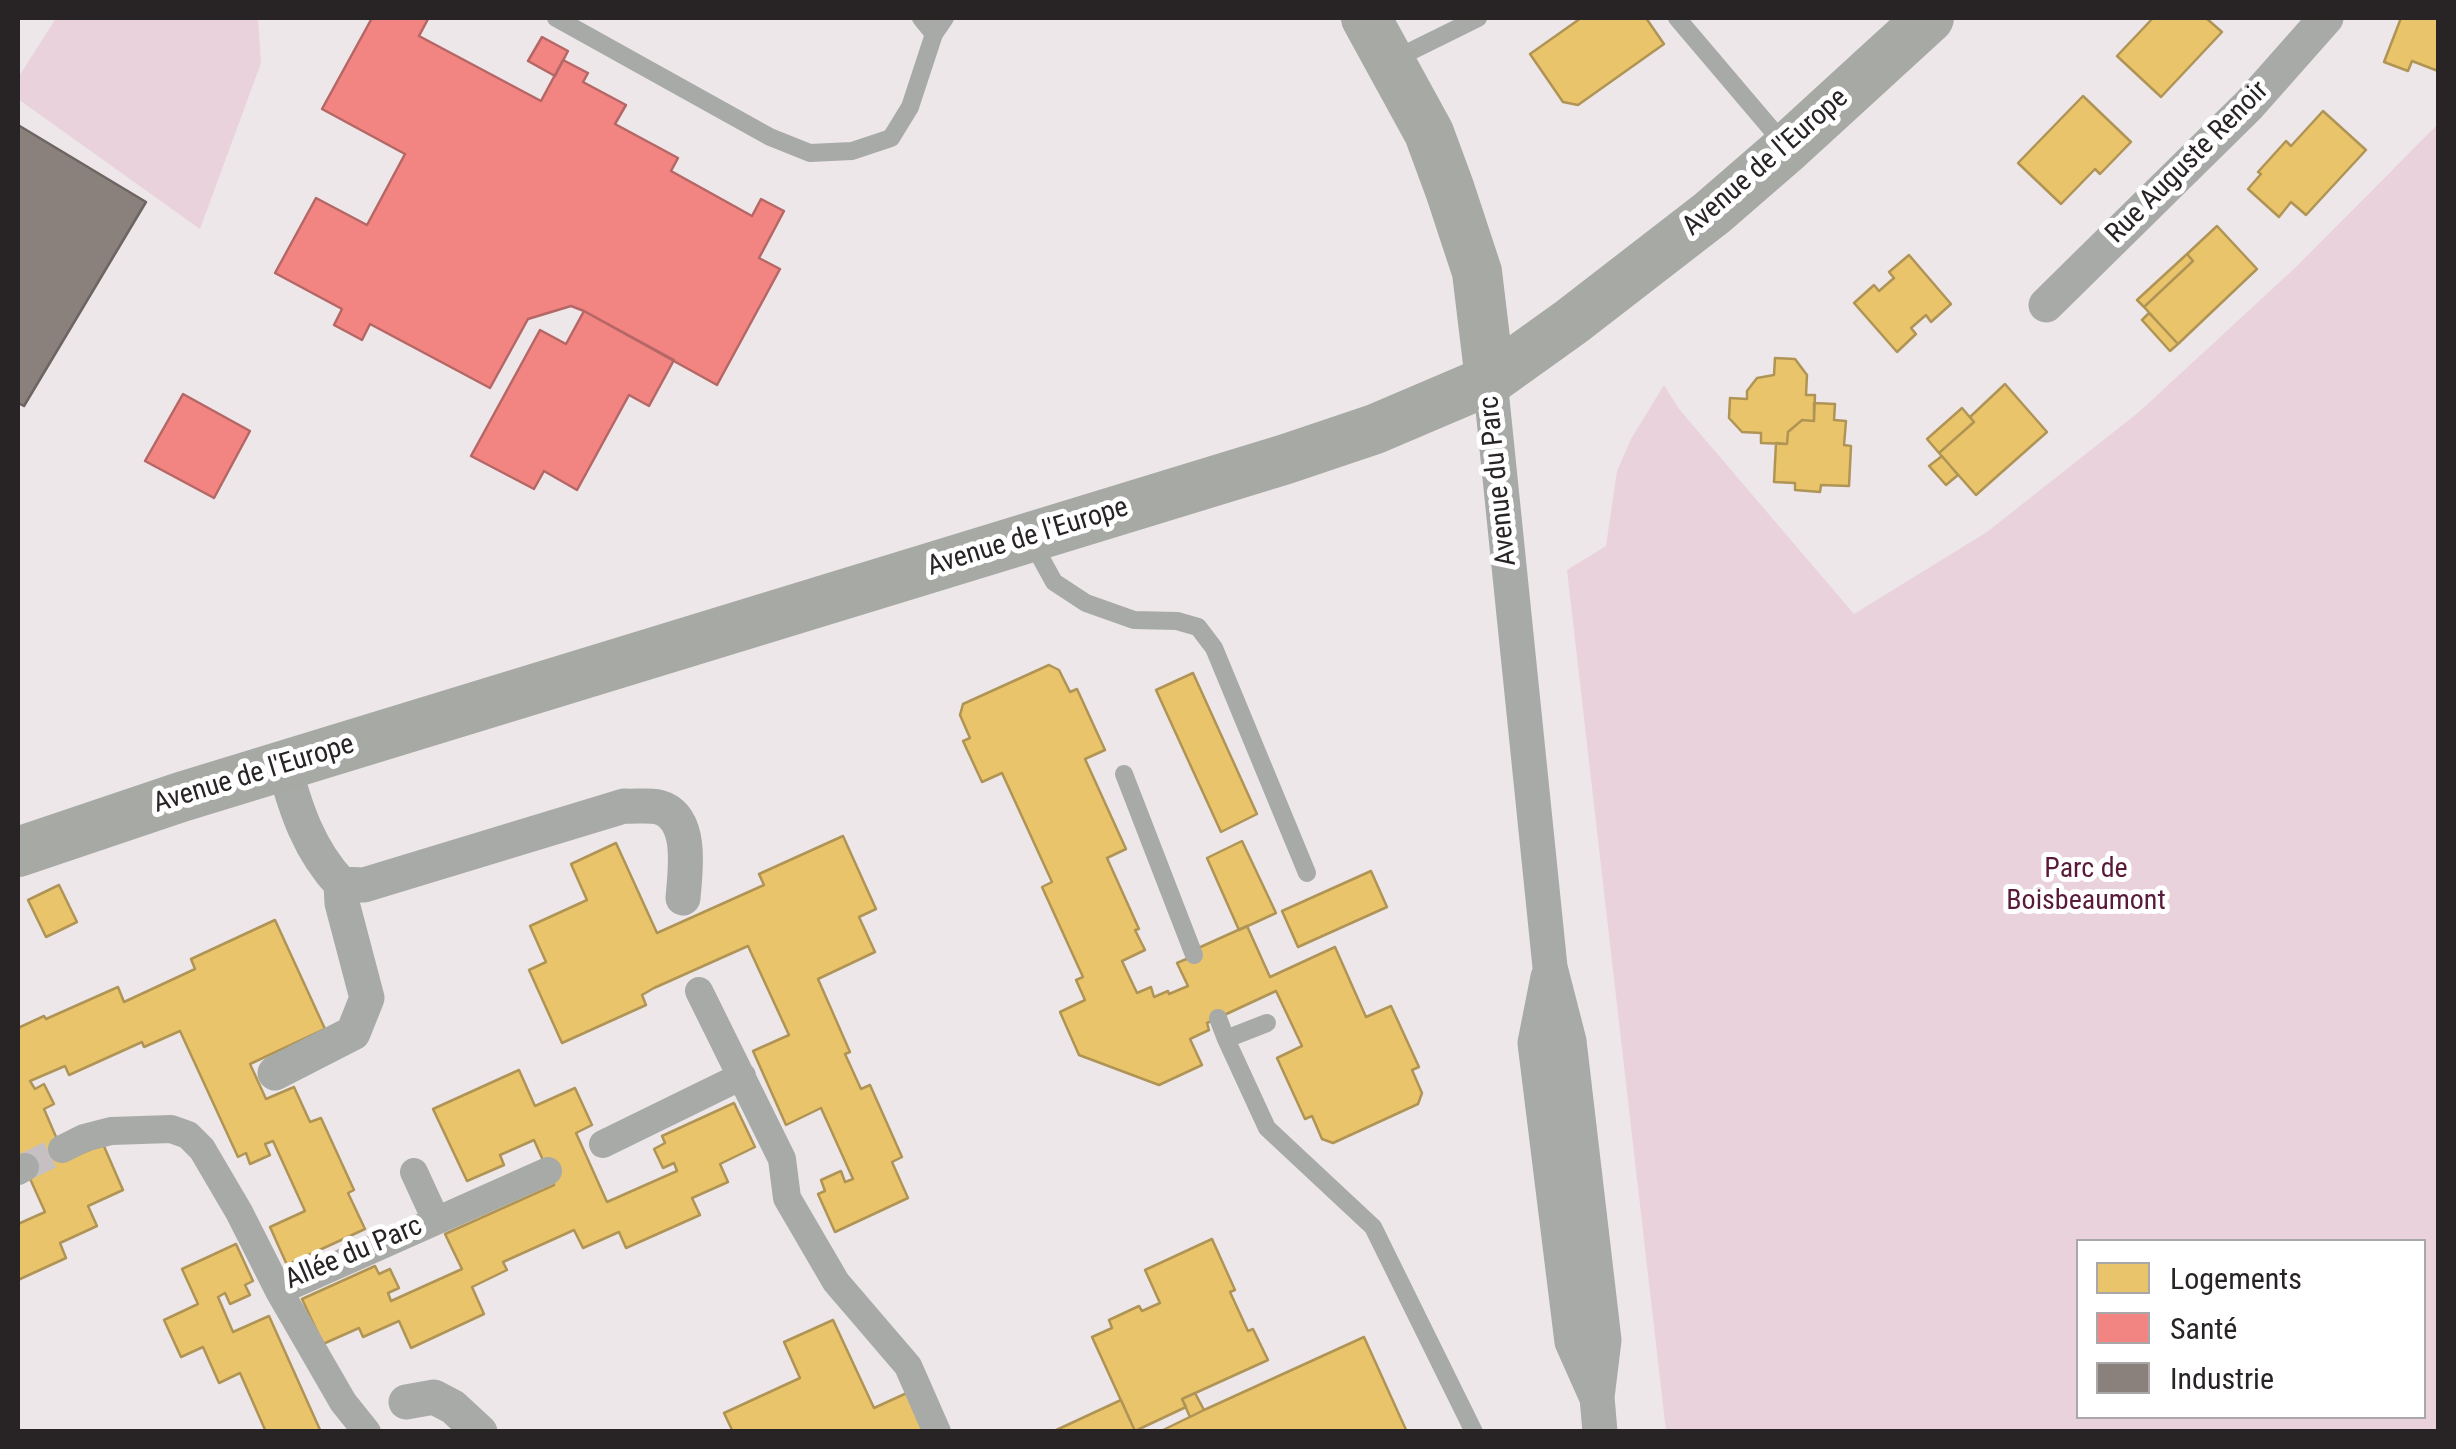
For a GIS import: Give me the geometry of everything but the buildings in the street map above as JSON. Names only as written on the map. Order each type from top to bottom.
[{"type":"main road","name":"Avenue du Parc","points":[[1366,18],[1430,133],[1477,272],[1490,380]]},
{"type":"main road","name":"Avenue de l'Europe","points":[[18,852],[164,802],[1355,436],[1490,380],[1685,235],[1929,18]]},
{"type":"street","name":"Rue Auguste Renoir","points":[[2046,305],[2249,105],[2326,18]]},
{"type":"street","name":"Avenue du Parc","points":[[1490,380],[1550,966],[1570,1041],[1604,1340],[1599,1414]]},
{"type":"street","points":[[275,1074],[353,1033],[368,998],[342,903],[341,884],[306,835],[284,766]]},
{"type":"street","points":[[341,884],[364,885],[624,806],[663,808],[676,820],[686,844],[683,898]]},
{"type":"street","points":[[699,991],[782,1159],[787,1198],[836,1282],[908,1366],[937,1432]]},
{"type":"street","points":[[603,1144],[742,1076]]},
{"type":"street","name":"Allée du Parc","points":[[62,1149],[111,1131],[171,1129],[188,1135],[202,1148],[279,1291],[548,1170]]},
{"type":"street","points":[[414,1172],[436,1220]]},
{"type":"street","points":[[279,1291],[343,1402],[367,1432]]},
{"type":"street","points":[[406,1402],[434,1397],[453,1407],[480,1432]]},
{"type":"lane","points":[[556,18],[770,137],[810,153],[852,151],[891,138],[910,107],[934,34],[946,18]]},
{"type":"lane","points":[[921,18],[934,34]]},
{"type":"lane","points":[[1392,61],[1478,18]]},
{"type":"lane","points":[[1677,18],[1787,148]]},
{"type":"lane","points":[[1030,538],[1054,582],[1086,603],[1134,620],[1178,621],[1198,627],[1214,648],[1307,873]]},
{"type":"lane","points":[[1124,774],[1194,955]]},
{"type":"lane","points":[[1218,1018],[1266,1128],[1373,1227],[1474,1432]]},
{"type":"lane","points":[[1226,1039],[1267,1023]]},
{"type":"green space","points":[[56,18],[258,18],[261,63],[200,229],[18,99],[18,78]]},
{"type":"green space","name":"Parc de Boisbeaumont","points":[[2438,124],[2438,1431],[1666,1431],[1567,570],[1606,546],[1617,471],[1631,439],[1664,385],[1679,409],[1854,614],[1987,532],[2139,412],[2296,267]]},
{"type":"tunnel","points":[[25,1167],[62,1149]]}]
